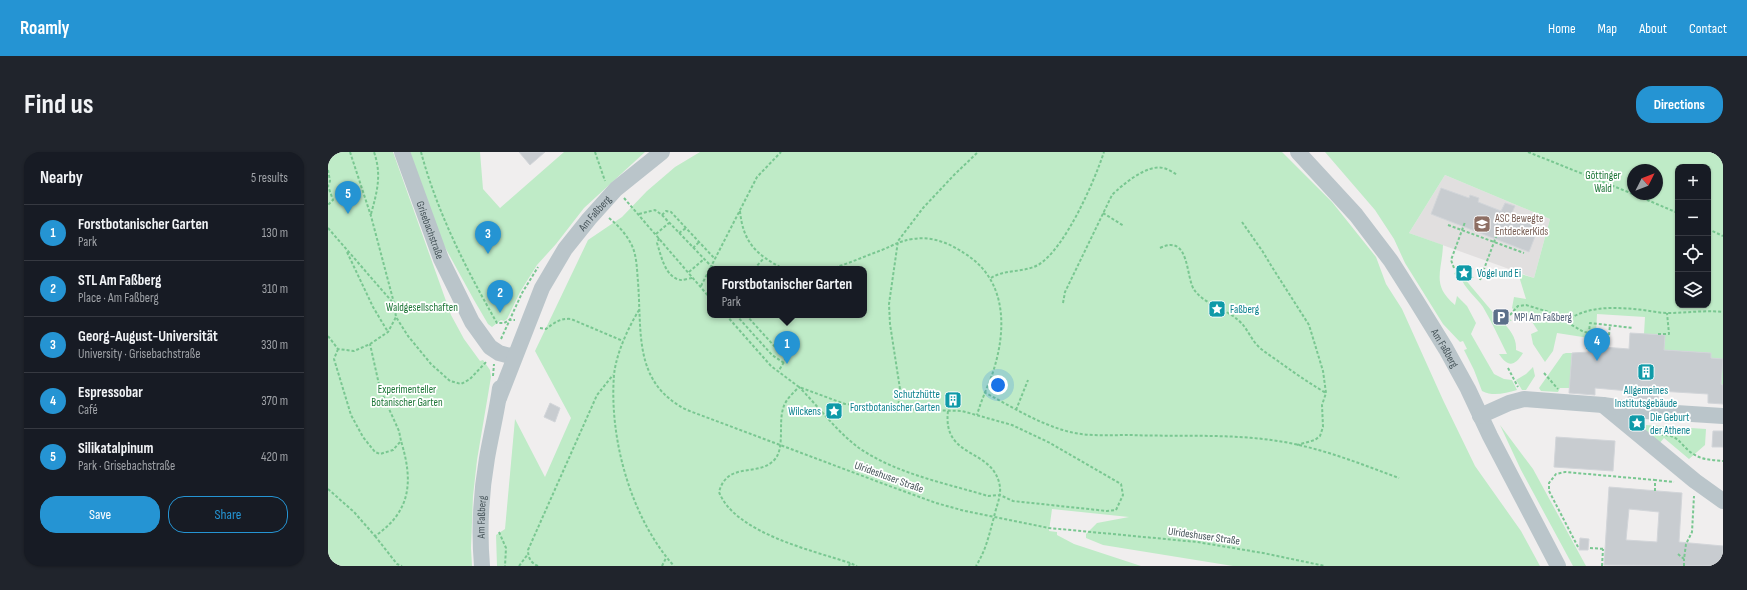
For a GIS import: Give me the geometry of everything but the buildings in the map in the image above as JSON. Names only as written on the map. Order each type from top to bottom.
[{"type":"street","name":"Grisebachstraße","points":[[402,152],[441,259],[464,305],[488,336],[506,354]]},
{"type":"street","name":"Am Faßberg","points":[[482,566],[482,514],[487,459],[506,354],[565,249],[598,208],[616,189],[662,152]]},
{"type":"street","name":"Am Faßberg","points":[[1298,152],[1356,215],[1391,261],[1446,349],[1558,566]]},
{"type":"street","points":[[1480,416],[1509,403],[1524,399],[1603,405],[1645,411],[1723,416]]},
{"type":"street","points":[[1603,405],[1690,477],[1721,499]]},
{"type":"path","points":[[350,152],[371,216],[396,317],[408,336],[431,364],[450,381],[461,384],[506,354]]},
{"type":"path","points":[[371,216],[379,183],[377,160],[374,152]]},
{"type":"path","points":[[421,152],[437,199],[458,248],[497,323]]},
{"type":"path","points":[[595,152],[605,182]]},
{"type":"path","points":[[639,214],[655,210],[662,215],[711,266],[757,177],[781,152]]},
{"type":"path","points":[[898,409],[900,389],[890,324],[890,304],[898,241],[923,208],[978,152]]},
{"type":"path","points":[[991,278],[998,274],[1036,266],[1046,260],[1054,252],[1083,201],[1099,168],[1104,152]]},
{"type":"path","points":[[1528,152],[1627,192]]},
{"type":"path","points":[[1063,303],[1065,292],[1112,195],[1124,183],[1152,168],[1160,167],[1177,175]]},
{"type":"path","points":[[328,170],[328,186],[333,200],[328,205]]},
{"type":"path","points":[[620,194],[639,214],[707,294]]},
{"type":"path","points":[[1647,200],[1675,212]]},
{"type":"path","name":"Ulrideshuser Straße","points":[[598,208],[621,229],[633,248],[636,259],[641,342],[646,363],[654,382],[667,398],[687,410],[936,503],[994,518],[1049,528],[1197,542],[1263,553],[1325,566]]},
{"type":"path","points":[[740,210],[741,224],[748,240],[764,258],[779,266]]},
{"type":"path","points":[[662,215],[666,211],[671,212],[715,258]]},
{"type":"path","points":[[1103,213],[1124,226]]},
{"type":"path","points":[[1242,222],[1263,252],[1309,325],[1323,371],[1326,393],[1322,405],[1323,427],[1320,436],[1315,440],[1296,445]]},
{"type":"path","points":[[1454,268],[1451,260],[1465,222]]},
{"type":"path","points":[[656,234],[669,223]]},
{"type":"path","points":[[1448,225],[1524,253]]},
{"type":"path","points":[[328,228],[394,304]]},
{"type":"path","points":[[679,233],[686,228]]},
{"type":"path","points":[[1711,230],[1723,236]]},
{"type":"path","points":[[1480,280],[1498,234]]},
{"type":"path","points":[[659,238],[657,243],[664,266],[673,276],[680,280],[693,278]]},
{"type":"path","points":[[838,266],[884,249],[898,241],[931,238],[952,245],[978,262],[991,278],[997,292],[1002,323],[997,358],[977,415]]},
{"type":"path","points":[[693,248],[699,242]]},
{"type":"path","points":[[1160,248],[1173,245],[1179,249],[1186,257],[1191,282],[1195,291],[1207,301],[1238,320],[1259,348],[1326,393]]},
{"type":"path","points":[[346,249],[373,307],[388,332]]},
{"type":"path","points":[[757,266],[764,258]]},
{"type":"path","points":[[689,272],[704,259]]},
{"type":"path","points":[[700,286],[707,273]]},
{"type":"path","points":[[1510,315],[1518,306],[1526,305],[1549,312],[1584,332],[1609,335]]},
{"type":"path","points":[[1566,321],[1580,313],[1602,307],[1642,310],[1667,314],[1688,311],[1723,312]]},
{"type":"path","points":[[639,309],[627,330],[614,374],[615,436],[623,469],[643,518],[666,558],[674,566]]},
{"type":"path","points":[[1658,334],[1669,334],[1667,314]]},
{"type":"path","points":[[328,336],[338,348],[354,352],[370,344],[388,332],[396,317]]},
{"type":"path","points":[[729,318],[771,366],[799,387],[829,419],[860,448],[908,473],[988,496],[1000,495],[1014,501],[1107,511],[1116,510],[1123,495],[1121,484],[1048,442],[1012,425],[962,411],[898,409],[844,404],[799,387]]},
{"type":"path","points":[[739,318],[772,355],[784,363]]},
{"type":"path","points":[[749,318],[776,348],[787,357],[778,372]]},
{"type":"path","points":[[542,329],[546,329],[558,320],[571,319],[623,341]]},
{"type":"path","points":[[1587,349],[1590,323],[1633,328]]},
{"type":"path","points":[[1608,345],[1610,325]]},
{"type":"path","points":[[370,344],[380,389],[400,430],[401,441],[408,462],[408,492],[402,509],[384,530],[375,536]]},
{"type":"path","points":[[338,348],[334,359],[351,415],[363,437],[375,452],[380,454],[393,450],[401,441]]},
{"type":"path","points":[[1508,368],[1524,399]]},
{"type":"path","points":[[519,566],[528,554],[528,550],[547,505],[597,395],[614,374]]},
{"type":"path","points":[[1016,410],[1028,380]]},
{"type":"path","points":[[799,387],[786,402],[783,409],[780,445],[778,455],[773,462],[738,472],[726,478],[721,484],[719,492],[727,507],[738,517],[760,530],[784,541],[850,565],[857,566]]},
{"type":"path","points":[[984,392],[1016,410],[1064,430],[1085,434],[1189,437],[1211,435],[1283,442],[1329,453],[1399,478]]},
{"type":"path","points":[[829,419],[834,412],[835,401]]},
{"type":"path","points":[[948,411],[947,428],[952,438],[960,446],[975,454],[991,468],[1000,486],[1000,495],[988,545],[976,566]]},
{"type":"path","points":[[1659,434],[1674,436],[1688,450],[1698,457],[1723,461]]},
{"type":"path","points":[[1578,547],[1549,491],[1549,483],[1556,474],[1565,472],[1680,482],[1690,477],[1692,532],[1686,544],[1684,566]]},
{"type":"path","points":[[1655,480],[1655,491]]},
{"type":"path","points":[[328,490],[354,512],[397,564],[402,566]]},
{"type":"path","points":[[499,532],[506,548],[505,566]]},
{"type":"path","points":[[1590,548],[1604,549],[1602,566]]},
{"type":"path","points":[[528,554],[534,564],[538,566]]},
{"type":"path","points":[[1678,554],[1684,559]]},
{"type":"path","points":[[662,566],[666,558]]},
{"type":"shaded area","name":"ASC Bewegte EntdeckerKids","points":[[1445,175],[1550,219],[1534,278],[1409,233]]},
{"type":"green space","name":"Experimenteller Botanischer Garten","points":[[328,152],[393,152],[451,315],[464,339],[480,361],[483,360],[490,370],[491,377],[477,460],[473,496],[471,548],[472,566],[328,566]]},
{"type":"green space","points":[[409,152],[480,152],[483,189],[500,208],[564,152],[645,152],[584,208],[556,244],[537,265],[520,292],[507,319],[504,321],[501,320],[492,327],[488,324],[441,240]]},
{"type":"green space","points":[[700,152],[1282,152],[1332,202],[1376,257],[1386,284],[1402,309],[1475,466],[1521,531],[1540,566],[1233,566],[1103,545],[1086,538],[1086,534],[1097,523],[1129,517],[1052,509],[1049,531],[1057,532],[1057,535],[1074,544],[1141,566],[497,566],[496,535],[505,529],[515,419],[545,477],[571,418],[535,351],[588,240],[622,217],[647,191],[675,167]]},
{"type":"green space","name":"Göttinger Wald","points":[[1325,152],[1723,152],[1723,385],[1721,384],[1711,358],[1711,353],[1664,350],[1664,335],[1644,334],[1645,317],[1597,314],[1596,334],[1590,334],[1589,338],[1557,333],[1553,351],[1545,362],[1533,344],[1531,334],[1538,331],[1525,311],[1521,317],[1512,308],[1514,297],[1526,299],[1518,273],[1534,278],[1550,219],[1445,175],[1409,233],[1443,245],[1440,284],[1443,291],[1455,305],[1457,296],[1467,306],[1476,323],[1471,334],[1494,374],[1504,379],[1512,380],[1517,390],[1495,394],[1486,393],[1482,391],[1464,350],[1467,349],[1463,341],[1460,342],[1443,324],[1405,263],[1394,239],[1375,210]]},
{"type":"green space","points":[[1460,269],[1466,270],[1474,278],[1464,278],[1496,316],[1507,316],[1512,321],[1502,321],[1514,338],[1516,350],[1523,353],[1514,363],[1511,364],[1505,362],[1499,354],[1507,354],[1483,307],[1467,289],[1461,277],[1454,274]]},
{"type":"green space","points":[[1572,353],[1570,388],[1560,388],[1558,392],[1541,391],[1539,388],[1563,354]]},
{"type":"green space","points":[[1533,367],[1535,376],[1526,390],[1522,390],[1516,380],[1526,374]]},
{"type":"green space","points":[[1500,425],[1533,469],[1586,566],[1573,566],[1521,470]]},
{"type":"green space","points":[[1646,425],[1706,429],[1705,445],[1689,459],[1664,438],[1658,445],[1646,435]]},
{"type":"place","name":"Silikatalpinum","points":[[348,214]]},
{"type":"place","name":"ASC Bewegte EntdeckerKids","points":[[1482,224]]},
{"type":"place","name":"Georg-August-Universität","points":[[488,254]]},
{"type":"place","name":"Vogel und Ei","points":[[1464,273]]},
{"type":"place","name":"Faßberg","points":[[1217,309]]},
{"type":"place","name":"STL Am Faßberg","points":[[500,313]]},
{"type":"place","name":"MPI Am Faßberg","points":[[1501,317]]},
{"type":"place","name":"Espressobar","points":[[1597,361]]},
{"type":"place","name":"Forstbotanischer Garten","points":[[787,364]]},
{"type":"place","name":"Allgemeines Institutsgebäude","points":[[1646,372]]},
{"type":"place","name":"Schutzhütte Forstbotanischer Garten","points":[[953,400]]},
{"type":"place","name":"Wilckens","points":[[834,411]]},
{"type":"place","name":"Die Geburt der Athene","points":[[1637,423]]},
{"type":"park label","name":"Waldgesellschaften","points":[[422,307]]}]
